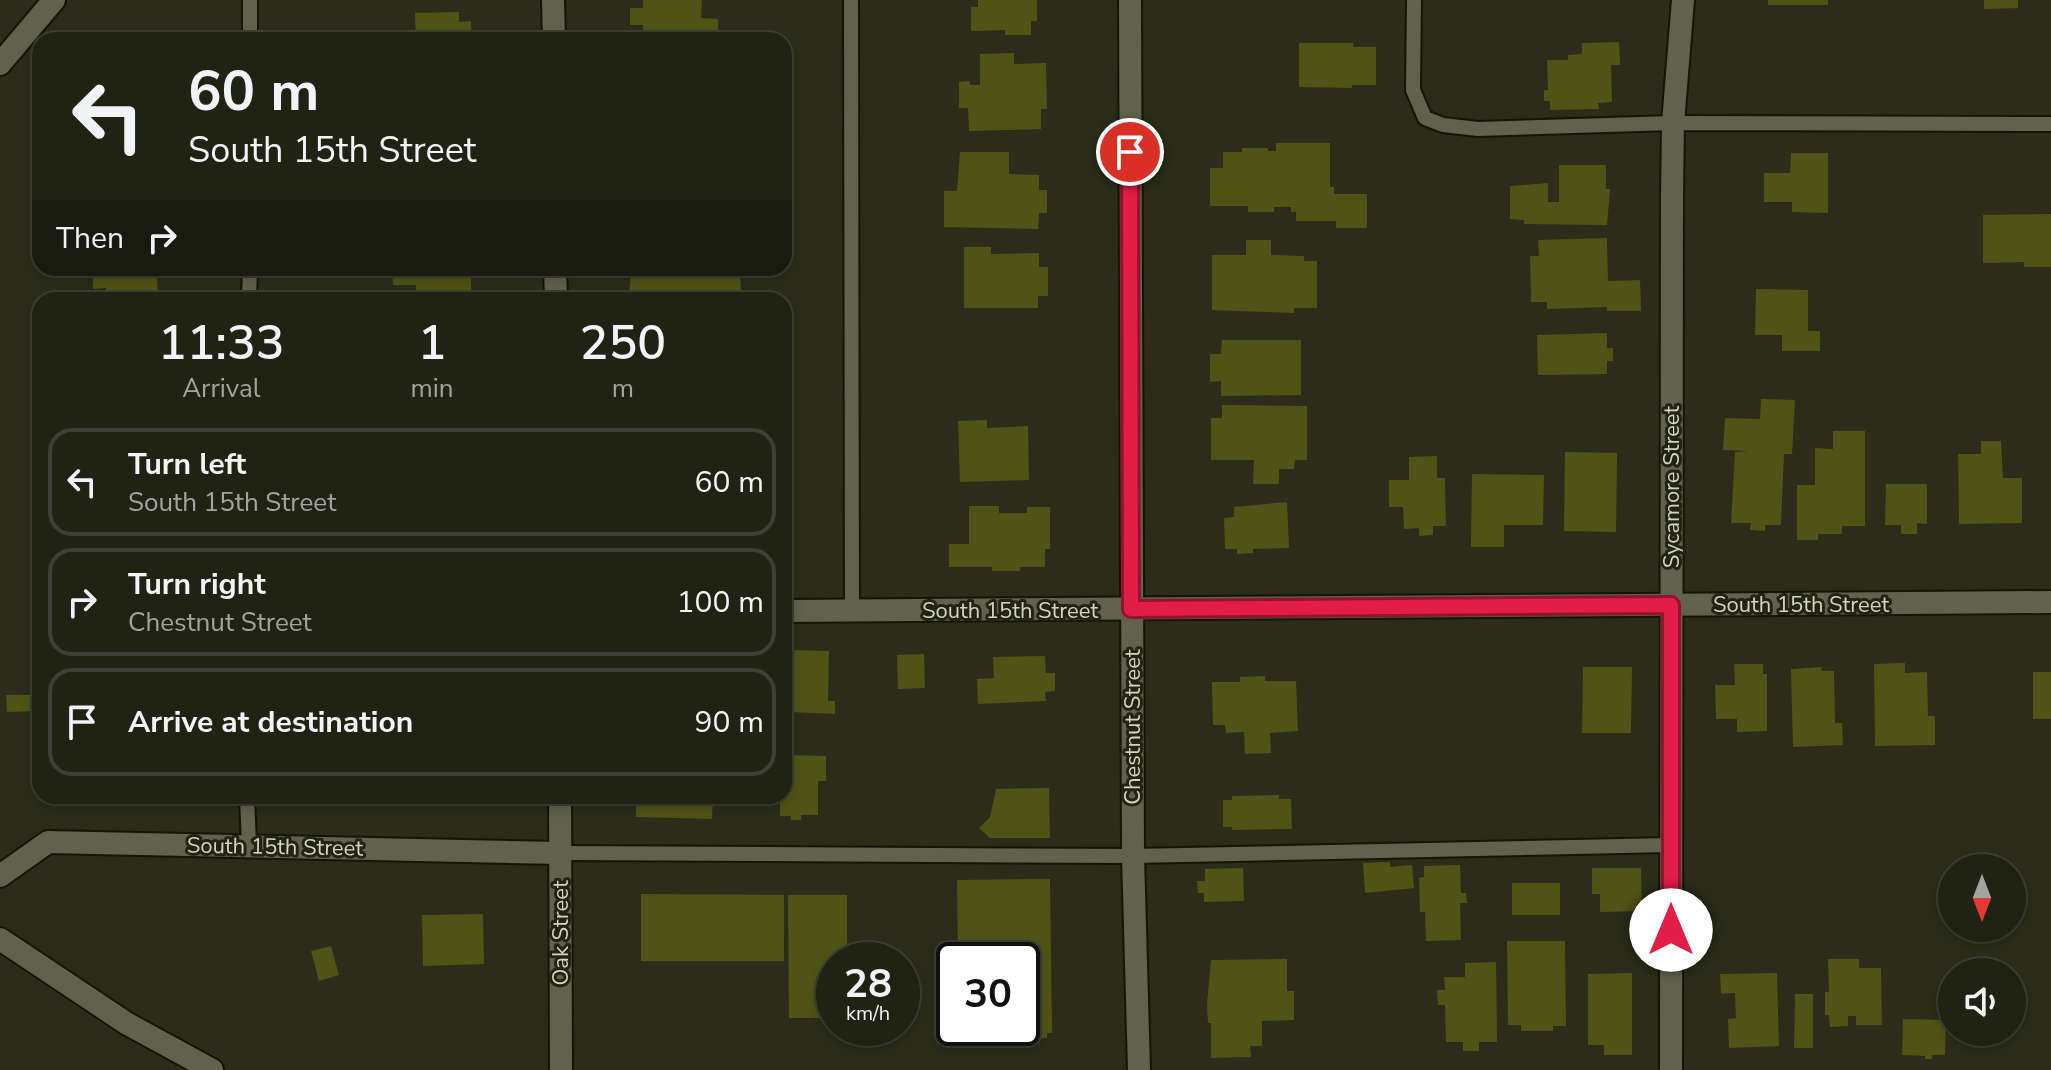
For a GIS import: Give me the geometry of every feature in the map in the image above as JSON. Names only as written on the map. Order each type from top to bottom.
[{"type":"street","points":[[0,64],[54,0]]},
{"type":"street","points":[[553,0],[554,32]]},
{"type":"street","name":"Chestnut Street","points":[[1130,0],[1133,856],[1139,1070]]},
{"type":"street","name":"Sycamore Street","points":[[1671,1070],[1673,123],[1683,0]]},
{"type":"street","name":"South 15th Street","points":[[792,611],[2051,602]]},
{"type":"street","name":"Oak Street","points":[[560,804],[561,1070]]},
{"type":"street","name":"South 15th Street","points":[[0,876],[48,842],[560,853]]},
{"type":"street","points":[[0,939],[126,1023],[212,1070]]},
{"type":"lane","points":[[250,0],[250,32]]},
{"type":"lane","points":[[851,0],[852,611]]},
{"type":"lane","points":[[1414,0],[1413,90],[1425,118],[1443,125],[1478,129],[1673,123],[2051,124]]},
{"type":"lane","points":[[247,804],[249,845]]},
{"type":"lane","points":[[560,853],[1133,856],[1671,845]]},
{"type":"building","points":[[643,0],[702,0],[701,18],[718,19],[718,32],[643,32],[643,25],[630,25],[630,8],[643,8]]},
{"type":"building","points":[[978,0],[1037,0],[1037,21],[1031,21],[1031,35],[1005,35],[1005,30],[971,31],[971,7],[978,7]]},
{"type":"building","points":[[1768,0],[1828,0],[1828,5],[1768,5]]},
{"type":"building","points":[[1984,0],[2018,0],[2018,8],[1984,9]]},
{"type":"building","points":[[459,12],[459,22],[471,21],[472,32],[416,32],[415,13]]},
{"type":"building","points":[[1619,42],[1620,65],[1611,65],[1612,102],[1598,103],[1599,109],[1550,110],[1550,101],[1544,101],[1544,90],[1548,90],[1547,60],[1568,60],[1568,55],[1582,54],[1582,43]]},
{"type":"building","points":[[1299,43],[1353,43],[1353,47],[1376,47],[1376,85],[1299,87]]},
{"type":"building","points":[[1014,53],[1014,64],[1046,63],[1047,109],[1041,109],[1041,129],[969,131],[968,108],[959,108],[959,82],[969,81],[970,85],[980,85],[980,54]]},
{"type":"building","points":[[1276,143],[1330,143],[1330,187],[1334,187],[1334,194],[1367,194],[1367,228],[1336,228],[1336,221],[1296,221],[1296,212],[1291,212],[1291,207],[1274,207],[1274,212],[1248,212],[1248,206],[1210,206],[1210,168],[1223,168],[1223,152],[1242,152],[1242,148],[1276,151]]},
{"type":"building","points":[[960,152],[1009,152],[1009,174],[1039,175],[1039,190],[1047,190],[1047,213],[1039,213],[1038,229],[944,227],[944,191],[957,191]]},
{"type":"building","points":[[1791,153],[1828,153],[1828,213],[1792,212],[1792,202],[1764,202],[1764,173],[1790,173]]},
{"type":"building","points":[[1559,165],[1606,165],[1606,189],[1610,189],[1607,225],[1524,224],[1524,220],[1510,219],[1510,186],[1548,183],[1548,202],[1559,202]]},
{"type":"building","points":[[2051,214],[2051,267],[2024,267],[2024,262],[1983,263],[1983,215]]},
{"type":"building","points":[[1607,238],[1608,281],[1640,280],[1641,311],[1607,311],[1607,307],[1547,309],[1547,302],[1531,302],[1530,256],[1539,256],[1538,240]]},
{"type":"building","points":[[1246,240],[1271,240],[1271,255],[1304,256],[1304,261],[1317,261],[1317,308],[1294,308],[1294,313],[1212,310],[1212,255],[1246,255]]},
{"type":"building","points":[[964,247],[991,247],[991,254],[1039,253],[1039,267],[1048,267],[1048,296],[1038,296],[1038,308],[964,308]]},
{"type":"building","points":[[93,276],[160,276],[157,278],[158,292],[93,289]]},
{"type":"building","points":[[392,276],[471,276],[471,292],[416,292],[416,285],[393,285]]},
{"type":"building","points":[[630,276],[740,276],[741,292],[629,292]]},
{"type":"building","points":[[1756,289],[1808,290],[1808,331],[1820,331],[1820,351],[1782,351],[1782,335],[1755,335]]},
{"type":"building","points":[[1607,333],[1607,348],[1613,348],[1613,361],[1607,361],[1607,374],[1538,375],[1537,335]]},
{"type":"building","points":[[1222,340],[1301,340],[1301,395],[1221,396],[1221,381],[1210,382],[1210,354],[1221,354]]},
{"type":"building","points":[[1761,399],[1795,400],[1792,454],[1784,454],[1781,525],[1765,525],[1765,531],[1750,530],[1751,523],[1731,523],[1735,452],[1748,451],[1723,450],[1725,418],[1760,419]]},
{"type":"building","points":[[1222,405],[1307,406],[1307,460],[1295,460],[1294,469],[1279,469],[1279,484],[1253,484],[1254,460],[1211,460],[1211,418],[1222,418]]},
{"type":"building","points":[[987,420],[987,428],[1028,426],[1029,480],[960,482],[958,421]]},
{"type":"building","points":[[1833,431],[1865,431],[1865,526],[1842,526],[1842,534],[1818,534],[1818,540],[1797,540],[1797,485],[1815,485],[1815,448],[1833,449]]},
{"type":"building","points":[[1981,441],[2001,441],[2003,478],[2022,478],[2022,523],[1959,524],[1958,454],[1981,454]]},
{"type":"building","points":[[1565,452],[1617,453],[1616,532],[1564,531]]},
{"type":"building","points":[[1437,456],[1437,478],[1445,478],[1446,526],[1433,526],[1433,535],[1419,536],[1419,528],[1404,529],[1403,507],[1389,507],[1389,480],[1409,480],[1409,457]]},
{"type":"building","points":[[1472,474],[1544,475],[1543,525],[1504,525],[1504,547],[1471,547]]},
{"type":"building","points":[[1886,484],[1927,484],[1927,524],[1917,523],[1917,534],[1901,534],[1901,525],[1885,525]]},
{"type":"building","points":[[1287,502],[1289,548],[1253,549],[1253,553],[1237,554],[1237,549],[1225,549],[1224,518],[1234,517],[1234,507]]},
{"type":"building","points":[[969,506],[999,506],[999,513],[1027,513],[1027,507],[1050,507],[1050,549],[1045,549],[1045,567],[992,571],[992,567],[949,567],[949,544],[969,544]]},
{"type":"building","points":[[792,650],[829,651],[828,701],[835,701],[835,714],[792,712]]},
{"type":"building","points":[[924,654],[925,688],[898,689],[897,655]]},
{"type":"building","points":[[1045,656],[1046,673],[1055,673],[1055,691],[1045,692],[1046,701],[978,704],[977,679],[994,678],[993,657]]},
{"type":"building","points":[[1905,663],[1905,673],[1927,672],[1928,716],[1935,716],[1935,745],[1875,746],[1874,664]]},
{"type":"building","points":[[1734,664],[1763,664],[1763,674],[1767,674],[1767,731],[1737,732],[1737,719],[1716,719],[1715,685],[1735,685]]},
{"type":"building","points":[[1583,667],[1632,667],[1631,733],[1582,733]]},
{"type":"building","points":[[1821,667],[1822,671],[1834,671],[1835,723],[1842,723],[1843,745],[1793,747],[1791,669]]},
{"type":"building","points":[[2033,672],[2051,672],[2051,719],[2033,719]]},
{"type":"building","points":[[1265,676],[1265,681],[1296,681],[1298,731],[1270,733],[1271,753],[1245,754],[1244,732],[1226,733],[1225,725],[1213,725],[1212,682],[1240,682],[1240,677]]},
{"type":"building","points":[[31,681],[32,711],[7,712],[6,695],[31,695]]},
{"type":"building","points":[[792,755],[826,756],[826,781],[818,781],[818,815],[801,815],[801,820],[780,816],[780,804],[792,804]]},
{"type":"building","points":[[1049,788],[1050,838],[990,838],[979,828],[990,817],[996,789]]},
{"type":"building","points":[[1279,795],[1279,799],[1291,799],[1292,829],[1232,830],[1232,827],[1223,827],[1223,800],[1232,800],[1232,796]]},
{"type":"building","points":[[636,804],[713,804],[712,819],[636,817]]},
{"type":"building","points":[[1390,862],[1390,867],[1412,865],[1414,888],[1365,893],[1363,863]]},
{"type":"building","points":[[1460,865],[1461,893],[1466,893],[1467,903],[1460,903],[1461,940],[1426,941],[1425,912],[1420,912],[1419,878],[1424,877],[1424,866]]},
{"type":"building","points":[[1243,868],[1244,901],[1204,902],[1204,893],[1198,893],[1197,881],[1205,881],[1205,869]]},
{"type":"building","points":[[1592,868],[1641,868],[1642,911],[1600,912],[1600,894],[1592,894]]},
{"type":"building","points":[[1050,879],[1052,1033],[1047,1033],[1047,1038],[1040,1038],[1040,942],[958,942],[957,880]]},
{"type":"building","points":[[1512,883],[1560,883],[1560,915],[1512,915]]},
{"type":"building","points":[[641,894],[784,895],[784,961],[641,961]]},
{"type":"building","points":[[788,895],[847,895],[847,942],[816,942],[816,1018],[789,1018]]},
{"type":"building","points":[[483,914],[484,964],[423,966],[422,915]]},
{"type":"building","points":[[1507,941],[1565,941],[1566,1026],[1553,1026],[1553,1031],[1521,1031],[1521,1025],[1508,1025]]},
{"type":"building","points":[[331,946],[339,975],[319,981],[311,951]]},
{"type":"building","points":[[1287,959],[1287,991],[1294,991],[1294,1020],[1262,1021],[1262,1046],[1250,1046],[1251,1057],[1211,1058],[1211,1023],[1208,1023],[1207,1004],[1211,960]]},
{"type":"building","points":[[1828,959],[1859,959],[1859,968],[1881,968],[1882,1025],[1856,1025],[1856,1016],[1848,1016],[1848,1026],[1830,1027],[1829,1015],[1825,1015],[1825,992],[1829,992]]},
{"type":"building","points":[[1496,962],[1497,1042],[1479,1042],[1479,1051],[1463,1051],[1463,1042],[1446,1042],[1445,1005],[1438,1005],[1437,990],[1445,990],[1444,977],[1465,977],[1465,963]]},
{"type":"building","points":[[1632,973],[1632,1055],[1604,1055],[1604,1045],[1588,1045],[1588,974]]},
{"type":"building","points":[[1777,973],[1779,1046],[1729,1048],[1728,1019],[1736,1018],[1735,993],[1721,994],[1720,974]]},
{"type":"building","points":[[1795,994],[1813,994],[1813,1048],[1794,1048]]},
{"type":"building","points":[[1903,1019],[1938,1020],[1938,1046],[1945,1046],[1945,1055],[1932,1055],[1932,1059],[1925,1059],[1925,1056],[1902,1055]]},
{"type":"route","points":[[1130,152],[1131,609],[1671,605],[1671,930]]}]
